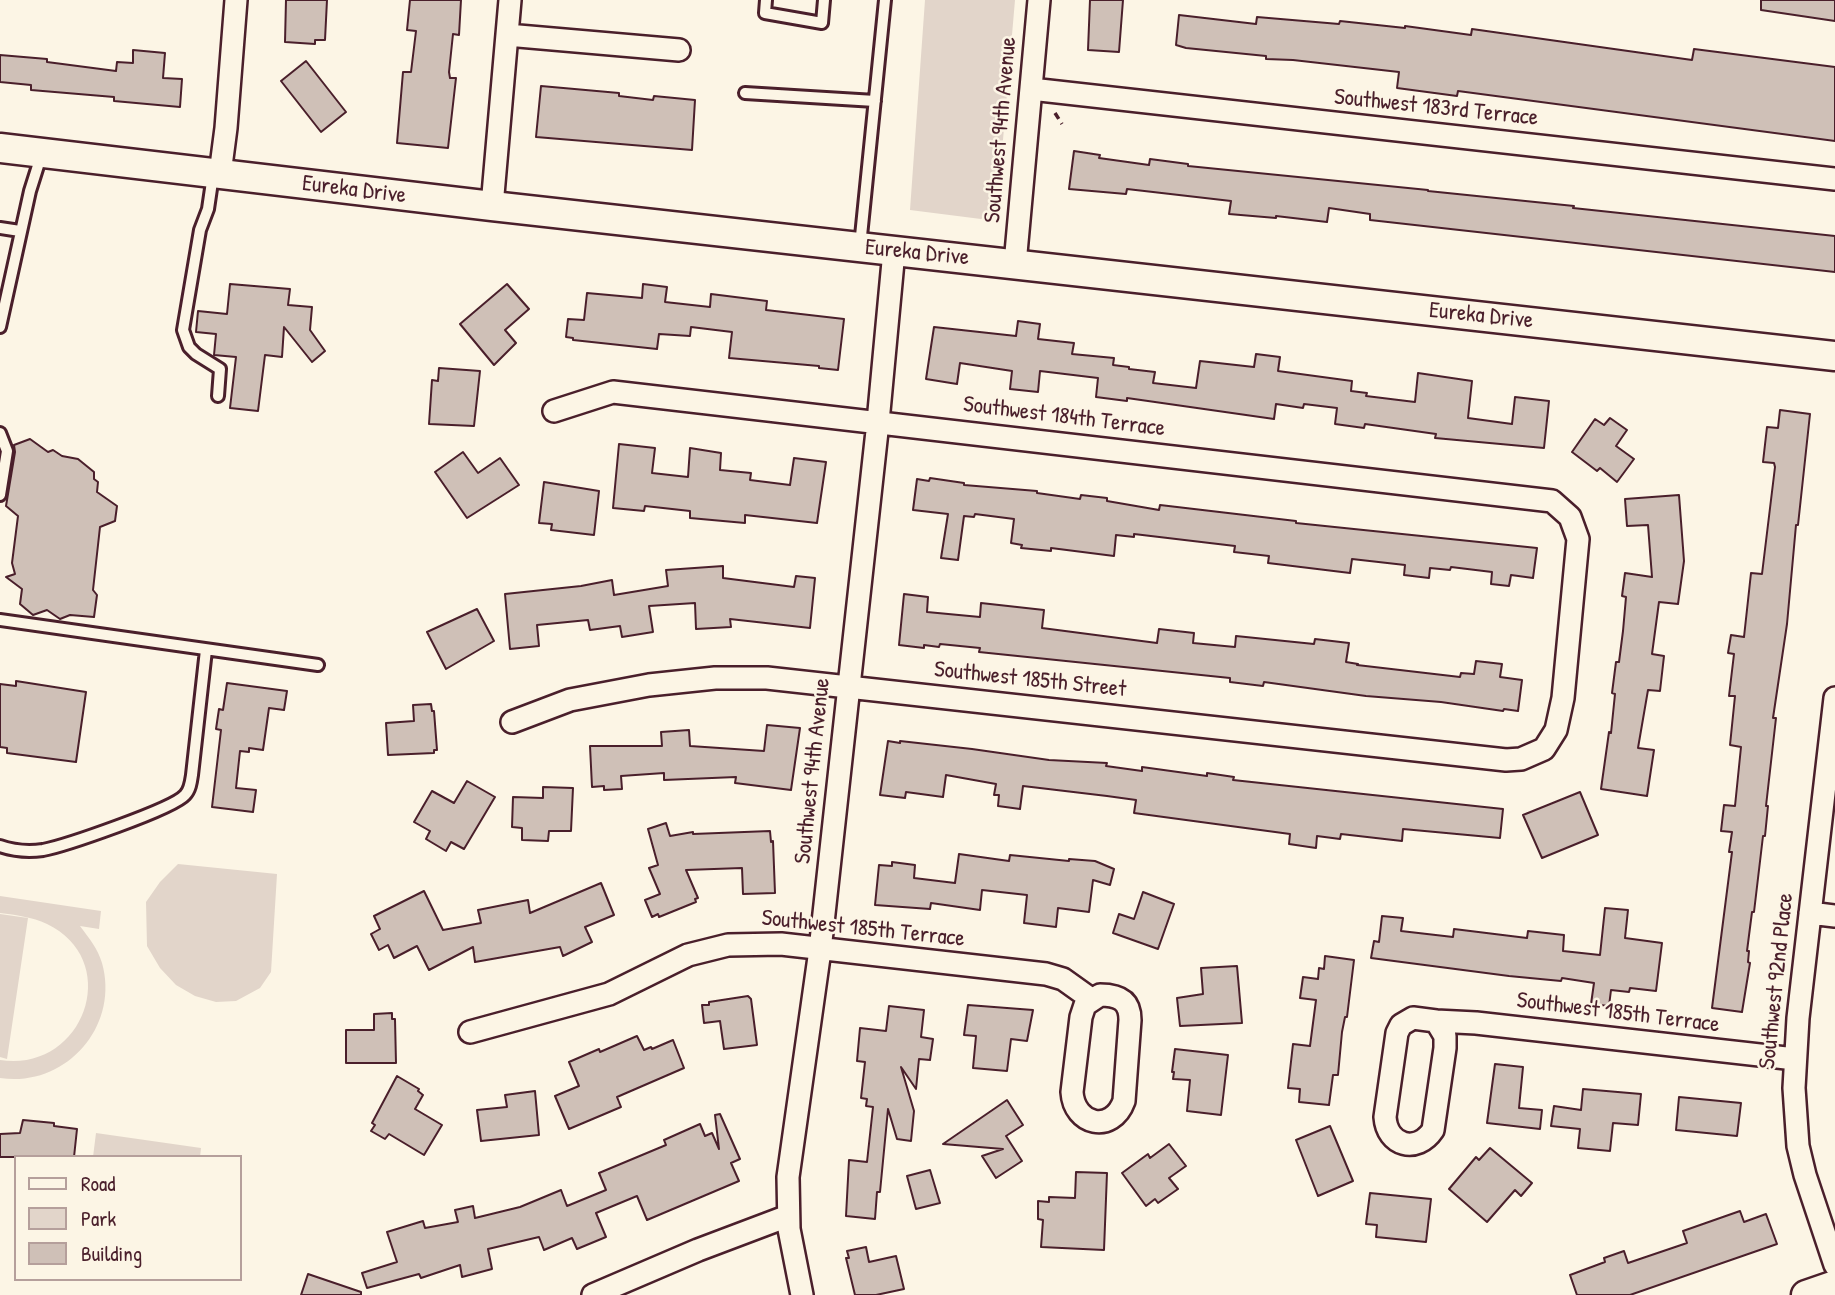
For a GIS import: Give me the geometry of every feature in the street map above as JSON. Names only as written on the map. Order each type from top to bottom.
[{"type":"main road","name":"Eureka Drive","points":[[0,148],[492,206],[1835,356]]},
{"type":"main road","points":[[1806,1295],[1835,1285]]},
{"type":"street","points":[[217,173],[226,128],[236,0]]},
{"type":"street","points":[[492,206],[510,0]]},
{"type":"street","name":"Southwest 94th Avenue","points":[[1015,264],[1039,0]]},
{"type":"street","points":[[507,35],[679,50]]},
{"type":"street","name":"Southwest 183rd Terrace","points":[[1031,89],[1835,179]]},
{"type":"street","name":"Southwest 94th Avenue","points":[[802,1295],[788,1216],[788,1177],[820,950],[894,251]]},
{"type":"street","name":"Southwest 184th Terrace","points":[[554,411],[614,392],[1552,501],[1566,512],[1576,530],[1578,562],[1561,716],[1544,749]]},
{"type":"street","name":"Southwest 185th Street","points":[[512,722],[570,700],[687,680],[767,678],[1506,760],[1521,760],[1544,749]]},
{"type":"street","name":"Southwest 92nd Place","points":[[1835,698],[1810,913],[1794,1088],[1798,1146],[1835,1265]]},
{"type":"street","points":[[1810,913],[1835,916]]},
{"type":"street","name":"Southwest 185th Terrace","points":[[470,1032],[609,994],[688,955],[708,949],[751,944],[781,944],[1046,974],[1063,979],[1091,999]]},
{"type":"street","points":[[1100,995],[1119,998],[1126,1002],[1130,1011],[1124,1101],[1121,1110],[1112,1119],[1101,1122],[1077,1113],[1073,1103],[1081,1017],[1085,1005],[1091,999],[1100,995]]},
{"type":"street","name":"Southwest 185th Terrace","points":[[1436,1021],[1445,1036],[1436,1122],[1423,1141],[1415,1144],[1404,1143],[1395,1139],[1386,1127],[1394,1044],[1401,1025],[1413,1018],[1795,1059]]},
{"type":"street","points":[[593,1295],[698,1250],[788,1216]]},
{"type":"lane","points":[[766,0],[765,13],[822,23],[824,0]]},
{"type":"lane","points":[[860,246],[886,0]]},
{"type":"lane","points":[[744,93],[875,101]]},
{"type":"lane","points":[[0,327],[20,231],[43,153]]},
{"type":"lane","points":[[217,173],[200,230],[183,330],[189,347],[196,355],[220,369],[218,396]]},
{"type":"lane","points":[[0,228],[20,231]]},
{"type":"lane","points":[[0,433],[7,451],[0,495]]},
{"type":"lane","points":[[0,620],[318,665]]},
{"type":"lane","points":[[0,846],[30,851],[58,846],[168,806],[186,795],[192,775],[206,650]]},
{"type":"path","points":[[1055,113],[1062,124]]},
{"type":"green space","points":[[925,0],[1015,0],[998,198],[988,216],[981,219],[910,210]]},
{"type":"green space","points":[[178,864],[277,874],[271,972],[260,988],[236,1001],[216,1002],[195,996],[176,985],[160,968],[147,946],[146,902],[160,882]]},
{"type":"green space","points":[[0,896],[101,911],[99,929],[80,926],[102,963],[105,987],[103,1009],[95,1030],[82,1048],[66,1063],[46,1073],[24,1079],[0,1078],[0,1060],[29,1059],[54,1049],[72,1032],[84,1011],[88,987],[84,963],[71,941],[47,924],[0,913]]},
{"type":"green space","points":[[0,914],[28,918],[7,1059],[0,1057]]},
{"type":"green space","points":[[96,1133],[201,1148],[200,1155],[93,1155]]},
{"type":"building","points":[[286,0],[327,0],[325,40],[315,40],[315,44],[285,42]]},
{"type":"building","points":[[410,0],[461,0],[459,35],[453,34],[449,72],[450,78],[456,78],[448,148],[397,143],[403,72],[411,72],[416,31],[407,30]]},
{"type":"building","points":[[1090,0],[1123,0],[1119,52],[1088,50]]},
{"type":"building","points":[[1761,0],[1835,0],[1835,21],[1761,10]]},
{"type":"building","points":[[1179,15],[1256,24],[1257,17],[1339,24],[1340,21],[1471,35],[1472,29],[1692,60],[1694,49],[1835,67],[1835,141],[1458,91],[1457,96],[1397,88],[1399,72],[1186,48],[1176,45]]},
{"type":"building","points":[[133,50],[165,53],[163,78],[182,79],[180,107],[114,101],[114,97],[31,90],[31,85],[0,82],[0,55],[47,59],[47,62],[116,71],[117,62],[133,63]]},
{"type":"building","points":[[306,61],[346,112],[321,132],[281,81]]},
{"type":"building","points":[[541,86],[619,93],[619,96],[653,100],[654,96],[695,100],[692,150],[536,137]]},
{"type":"building","points":[[1074,151],[1100,155],[1099,158],[1149,165],[1150,159],[1188,166],[1835,236],[1835,272],[1370,220],[1370,214],[1329,208],[1327,222],[1229,214],[1231,201],[1127,189],[1126,194],[1069,189]]},
{"type":"building","points":[[230,284],[290,289],[288,305],[312,307],[310,330],[325,351],[312,362],[284,327],[282,357],[265,355],[258,411],[230,408],[236,357],[214,355],[216,334],[196,332],[198,311],[227,314]]},
{"type":"building","points":[[507,284],[529,309],[505,330],[516,343],[494,365],[460,324]]},
{"type":"building","points":[[643,284],[667,287],[665,302],[710,307],[711,294],[767,301],[766,310],[844,319],[838,370],[729,358],[732,332],[691,327],[690,336],[659,334],[657,349],[566,337],[568,319],[584,320],[587,293],[642,298]]},
{"type":"building","points":[[1018,321],[1040,324],[1038,339],[1074,343],[1072,354],[1114,358],[1113,365],[1155,372],[1153,383],[1196,388],[1200,361],[1254,367],[1256,354],[1280,357],[1278,371],[1352,381],[1351,391],[1367,393],[1366,396],[1415,402],[1418,373],[1472,381],[1468,418],[1512,424],[1515,397],[1549,401],[1544,448],[1435,438],[1436,434],[1365,424],[1364,428],[1335,424],[1337,408],[1304,404],[1303,408],[1276,404],[1274,419],[1127,398],[1127,401],[1096,397],[1098,378],[1040,371],[1038,392],[1010,389],[1012,371],[960,363],[957,384],[926,379],[934,327],[1016,336]]},
{"type":"building","points":[[439,368],[480,371],[474,426],[429,424],[432,380],[438,381]]},
{"type":"building","points":[[1780,410],[1810,414],[1787,624],[1773,718],[1776,718],[1765,836],[1752,912],[1747,951],[1750,963],[1742,1012],[1712,1008],[1732,852],[1729,852],[1732,832],[1721,831],[1724,805],[1735,806],[1741,747],[1730,745],[1735,696],[1729,696],[1734,654],[1728,653],[1731,635],[1744,637],[1751,573],[1762,574],[1775,467],[1774,463],[1763,462],[1767,427],[1778,428]]},
{"type":"building","points":[[1610,418],[1627,430],[1616,446],[1634,459],[1617,482],[1600,468],[1597,471],[1572,452],[1595,419],[1604,425]]},
{"type":"building","points":[[30,439],[48,452],[53,450],[62,456],[78,459],[94,472],[94,479],[98,482],[97,492],[117,506],[115,521],[100,527],[93,590],[97,595],[94,617],[70,615],[60,619],[47,610],[33,615],[20,604],[22,589],[6,577],[15,574],[12,563],[18,516],[6,506],[14,445]]},
{"type":"building","points":[[619,444],[655,448],[652,473],[688,477],[690,448],[721,453],[720,470],[751,473],[750,480],[790,485],[794,458],[826,462],[817,523],[745,515],[745,523],[690,518],[690,511],[645,506],[644,511],[613,508]]},
{"type":"building","points":[[463,452],[478,473],[500,458],[519,485],[467,518],[435,472]]},
{"type":"building","points":[[930,478],[964,485],[1037,491],[1080,499],[1081,495],[1107,498],[1107,501],[1159,510],[1160,505],[1296,523],[1537,548],[1533,578],[1511,575],[1509,586],[1491,584],[1492,572],[1451,567],[1450,570],[1430,568],[1429,578],[1404,575],[1405,565],[1352,559],[1350,573],[1268,563],[1269,556],[1234,552],[1235,546],[1134,534],[1134,537],[1116,535],[1114,556],[1051,548],[1051,551],[1021,548],[1022,545],[1011,543],[1014,519],[975,514],[974,517],[964,516],[958,560],[941,558],[948,514],[913,510],[917,479],[929,481]]},
{"type":"building","points":[[544,482],[599,491],[594,535],[551,530],[552,524],[539,523]]},
{"type":"building","points":[[1679,495],[1684,561],[1678,604],[1659,602],[1652,654],[1664,656],[1660,691],[1648,690],[1638,748],[1654,750],[1647,796],[1601,789],[1609,732],[1611,733],[1616,662],[1619,662],[1623,631],[1626,597],[1622,596],[1625,573],[1652,577],[1648,525],[1627,526],[1625,499]]},
{"type":"building","points":[[723,566],[723,578],[794,587],[796,576],[815,578],[810,628],[730,619],[731,627],[696,629],[695,603],[649,606],[653,632],[622,637],[620,626],[590,630],[588,620],[537,625],[539,646],[510,649],[505,594],[612,580],[614,595],[668,586],[666,570]]},
{"type":"building","points":[[904,594],[928,597],[927,612],[980,617],[981,603],[1044,610],[1042,628],[1157,643],[1159,629],[1194,633],[1193,643],[1235,647],[1236,636],[1314,644],[1315,639],[1349,643],[1346,662],[1357,665],[1460,677],[1461,673],[1474,674],[1476,661],[1502,664],[1500,677],[1522,680],[1518,711],[1366,696],[1264,682],[1263,686],[1230,682],[1230,678],[979,652],[980,648],[940,644],[939,647],[924,645],[924,648],[899,645]]},
{"type":"building","points":[[477,609],[494,641],[446,669],[427,632]]},
{"type":"building","points":[[16,681],[86,692],[76,762],[7,753],[7,748],[0,747],[0,684],[16,686]]},
{"type":"building","points":[[227,683],[287,691],[284,710],[269,708],[263,750],[249,748],[249,752],[240,751],[236,788],[256,790],[253,812],[212,807],[221,730],[216,729],[219,709],[223,710]]},
{"type":"building","points":[[431,704],[437,750],[434,750],[434,753],[388,755],[386,723],[414,721],[413,705]]},
{"type":"building","points":[[767,725],[800,728],[791,790],[735,783],[736,777],[664,780],[664,773],[621,776],[622,789],[604,790],[604,786],[592,787],[590,746],[662,746],[661,732],[689,730],[690,746],[764,751]]},
{"type":"building","points":[[888,741],[1049,760],[1107,763],[1106,766],[1142,771],[1142,767],[1207,776],[1207,773],[1234,777],[1233,780],[1503,809],[1500,838],[1403,829],[1402,841],[1341,834],[1340,839],[1317,836],[1316,848],[1289,844],[1290,834],[1134,813],[1136,800],[1107,796],[1023,786],[1020,809],[998,806],[999,795],[994,795],[996,784],[946,775],[943,797],[906,792],[905,798],[880,795]]},
{"type":"building","points":[[467,781],[495,797],[464,849],[451,842],[446,851],[426,839],[430,831],[414,822],[432,791],[454,803]]},
{"type":"building","points":[[543,787],[573,788],[571,831],[549,831],[548,841],[522,840],[522,828],[512,827],[513,797],[543,798]]},
{"type":"building","points":[[1580,792],[1598,835],[1542,858],[1523,815]]},
{"type":"building","points":[[666,823],[670,836],[693,832],[770,831],[771,842],[773,841],[775,893],[743,894],[742,868],[686,870],[698,898],[695,899],[696,902],[659,917],[658,914],[652,917],[645,900],[660,894],[649,868],[658,865],[648,829]]},
{"type":"building","points":[[959,854],[1009,861],[1010,855],[1095,861],[1114,869],[1110,885],[1093,880],[1089,912],[1058,908],[1056,927],[1024,923],[1027,895],[982,890],[980,910],[931,903],[930,909],[875,905],[879,865],[892,866],[892,862],[915,865],[914,878],[955,883]]},
{"type":"building","points":[[601,883],[614,915],[585,927],[592,942],[563,956],[560,947],[475,962],[473,947],[429,970],[417,946],[394,958],[388,945],[379,950],[371,934],[380,929],[374,916],[424,891],[443,930],[481,923],[478,910],[528,900],[530,913]]},
{"type":"building","points":[[1143,892],[1174,904],[1158,949],[1113,933],[1119,914],[1134,919]]},
{"type":"building","points":[[1605,908],[1628,910],[1625,938],[1662,943],[1656,991],[1630,988],[1629,992],[1611,990],[1609,1006],[1591,1004],[1594,983],[1562,978],[1561,981],[1509,976],[1371,958],[1374,941],[1379,942],[1382,916],[1403,918],[1401,931],[1453,937],[1454,929],[1527,938],[1528,931],[1564,935],[1563,951],[1600,955]]},
{"type":"building","points":[[1325,956],[1354,960],[1338,1075],[1333,1075],[1329,1105],[1299,1102],[1300,1089],[1288,1088],[1293,1044],[1310,1046],[1316,1000],[1300,998],[1303,977],[1318,979],[1319,968],[1324,969]]},
{"type":"building","points":[[1237,966],[1242,1023],[1180,1026],[1177,998],[1203,994],[1201,968]]},
{"type":"building","points":[[748,996],[751,999],[757,1045],[724,1049],[720,1021],[704,1023],[702,1005]]},
{"type":"building","points":[[968,1005],[1033,1010],[1027,1041],[1011,1039],[1007,1071],[973,1068],[976,1036],[964,1035]]},
{"type":"building","points":[[889,1006],[924,1010],[921,1037],[933,1039],[930,1060],[919,1059],[916,1089],[901,1067],[914,1111],[911,1141],[897,1139],[888,1109],[875,1219],[846,1216],[849,1160],[867,1162],[873,1107],[866,1106],[867,1099],[861,1098],[865,1062],[857,1061],[860,1028],[886,1031]]},
{"type":"building","points":[[392,1013],[392,1019],[395,1019],[396,1063],[346,1063],[346,1030],[374,1030],[374,1014]]},
{"type":"building","points":[[637,1036],[644,1050],[673,1040],[684,1068],[617,1097],[621,1107],[569,1129],[555,1096],[579,1086],[569,1062]]},
{"type":"building","points":[[1175,1049],[1228,1055],[1221,1115],[1187,1111],[1190,1080],[1173,1079]]},
{"type":"building","points":[[1495,1064],[1523,1067],[1519,1108],[1542,1110],[1540,1129],[1487,1123]]},
{"type":"building","points":[[397,1076],[419,1089],[423,1095],[415,1109],[442,1125],[424,1155],[389,1134],[385,1139],[371,1131],[375,1125],[372,1123]]},
{"type":"building","points":[[1583,1089],[1641,1094],[1638,1125],[1613,1123],[1610,1151],[1578,1148],[1580,1129],[1551,1126],[1554,1106],[1581,1110]]},
{"type":"building","points":[[535,1091],[539,1135],[481,1141],[477,1110],[507,1107],[505,1095]]},
{"type":"building","points":[[1679,1097],[1741,1103],[1737,1136],[1676,1130]]},
{"type":"building","points":[[1007,1100],[1023,1125],[1006,1136],[1022,1161],[996,1178],[982,1156],[1003,1149],[943,1144]]},
{"type":"building","points":[[720,1114],[740,1159],[731,1163],[739,1181],[647,1220],[637,1196],[596,1213],[606,1237],[577,1249],[572,1238],[544,1250],[539,1237],[488,1249],[492,1269],[462,1277],[460,1265],[421,1278],[419,1274],[367,1288],[362,1273],[397,1262],[387,1232],[423,1221],[425,1228],[458,1222],[455,1210],[473,1206],[475,1218],[520,1207],[561,1190],[567,1206],[606,1190],[599,1173],[666,1145],[664,1140],[700,1124],[705,1136],[712,1133],[719,1149],[715,1115]]},
{"type":"building","points":[[23,1120],[54,1123],[54,1126],[77,1129],[74,1155],[0,1157],[0,1134],[20,1133]]},
{"type":"building","points":[[1330,1126],[1353,1181],[1318,1196],[1296,1140]]},
{"type":"building","points":[[1169,1144],[1186,1166],[1169,1178],[1178,1189],[1158,1203],[1155,1199],[1146,1206],[1122,1173],[1148,1154],[1150,1158]]},
{"type":"building","points":[[1490,1148],[1532,1183],[1521,1196],[1515,1190],[1487,1222],[1449,1189],[1476,1157],[1479,1160]]},
{"type":"building","points":[[930,1170],[940,1203],[916,1209],[907,1176]]},
{"type":"building","points":[[1076,1172],[1107,1173],[1104,1250],[1041,1247],[1043,1220],[1038,1219],[1038,1201],[1049,1202],[1049,1197],[1075,1198]]},
{"type":"building","points":[[1370,1193],[1431,1199],[1426,1242],[1376,1237],[1377,1225],[1366,1224]]},
{"type":"building","points":[[1740,1211],[1744,1222],[1766,1214],[1777,1244],[1630,1295],[1577,1295],[1570,1275],[1605,1262],[1604,1258],[1624,1251],[1628,1263],[1687,1243],[1683,1231]]},
{"type":"building","points":[[866,1247],[869,1262],[896,1256],[904,1289],[876,1295],[855,1295],[846,1258],[849,1258],[847,1251]]},
{"type":"building","points":[[308,1274],[361,1292],[361,1295],[301,1295]]}]
